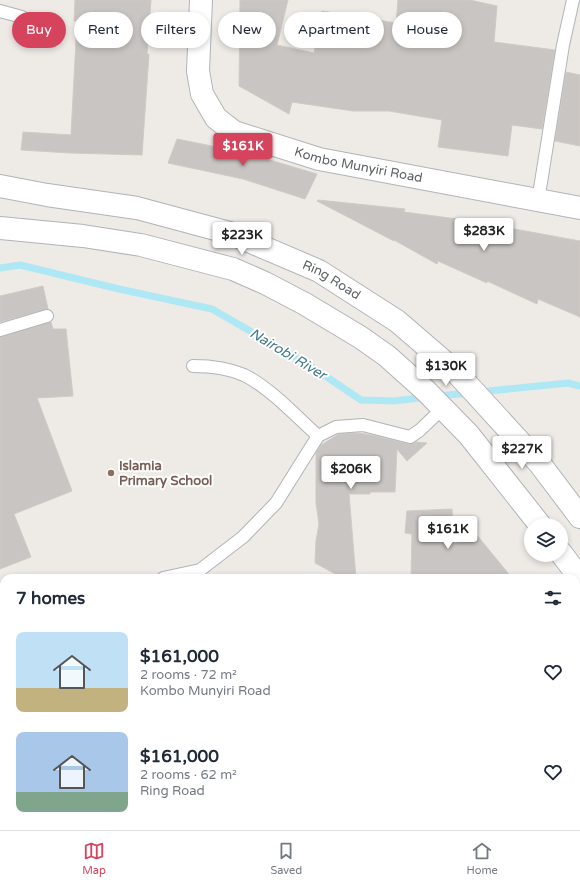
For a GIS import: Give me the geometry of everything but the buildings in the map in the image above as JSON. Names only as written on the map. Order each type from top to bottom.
[{"type":"main road","name":"Kombo Munyiri Road","points":[[201,0],[198,71],[202,94],[216,118],[234,132],[319,159],[580,208]]},
{"type":"main road","name":"Ring Road","points":[[0,186],[47,195],[137,208],[230,233],[319,271],[397,321],[455,371],[540,464],[580,517]]},
{"type":"main road","points":[[0,228],[83,236],[141,245],[233,269],[278,290],[360,337],[387,356],[426,391],[469,435],[534,518]]},
{"type":"main road","points":[[568,562],[577,574]]},
{"type":"lane","points":[[538,201],[563,45],[573,0]]},
{"type":"lane","points":[[0,11],[12,14]]},
{"type":"lane","points":[[0,330],[46,316]]},
{"type":"lane","points":[[193,366],[222,368],[244,375],[263,386],[318,436]]},
{"type":"lane","points":[[182,574],[200,570],[243,537],[276,503],[318,436],[336,427],[363,425],[410,437],[420,430],[443,408]]},
{"type":"waterway","name":"Nairobi River","points":[[0,268],[20,265],[119,289],[212,309],[309,365],[361,400],[394,401],[427,397]]},
{"type":"waterway","name":"Nairobi River","points":[[479,392],[568,383],[580,386]]},
{"type":"waterway","name":"Nairobi River","points":[[437,396],[469,393]]},
{"type":"place","name":"Islamia Primary School","points":[[111,473]]}]
